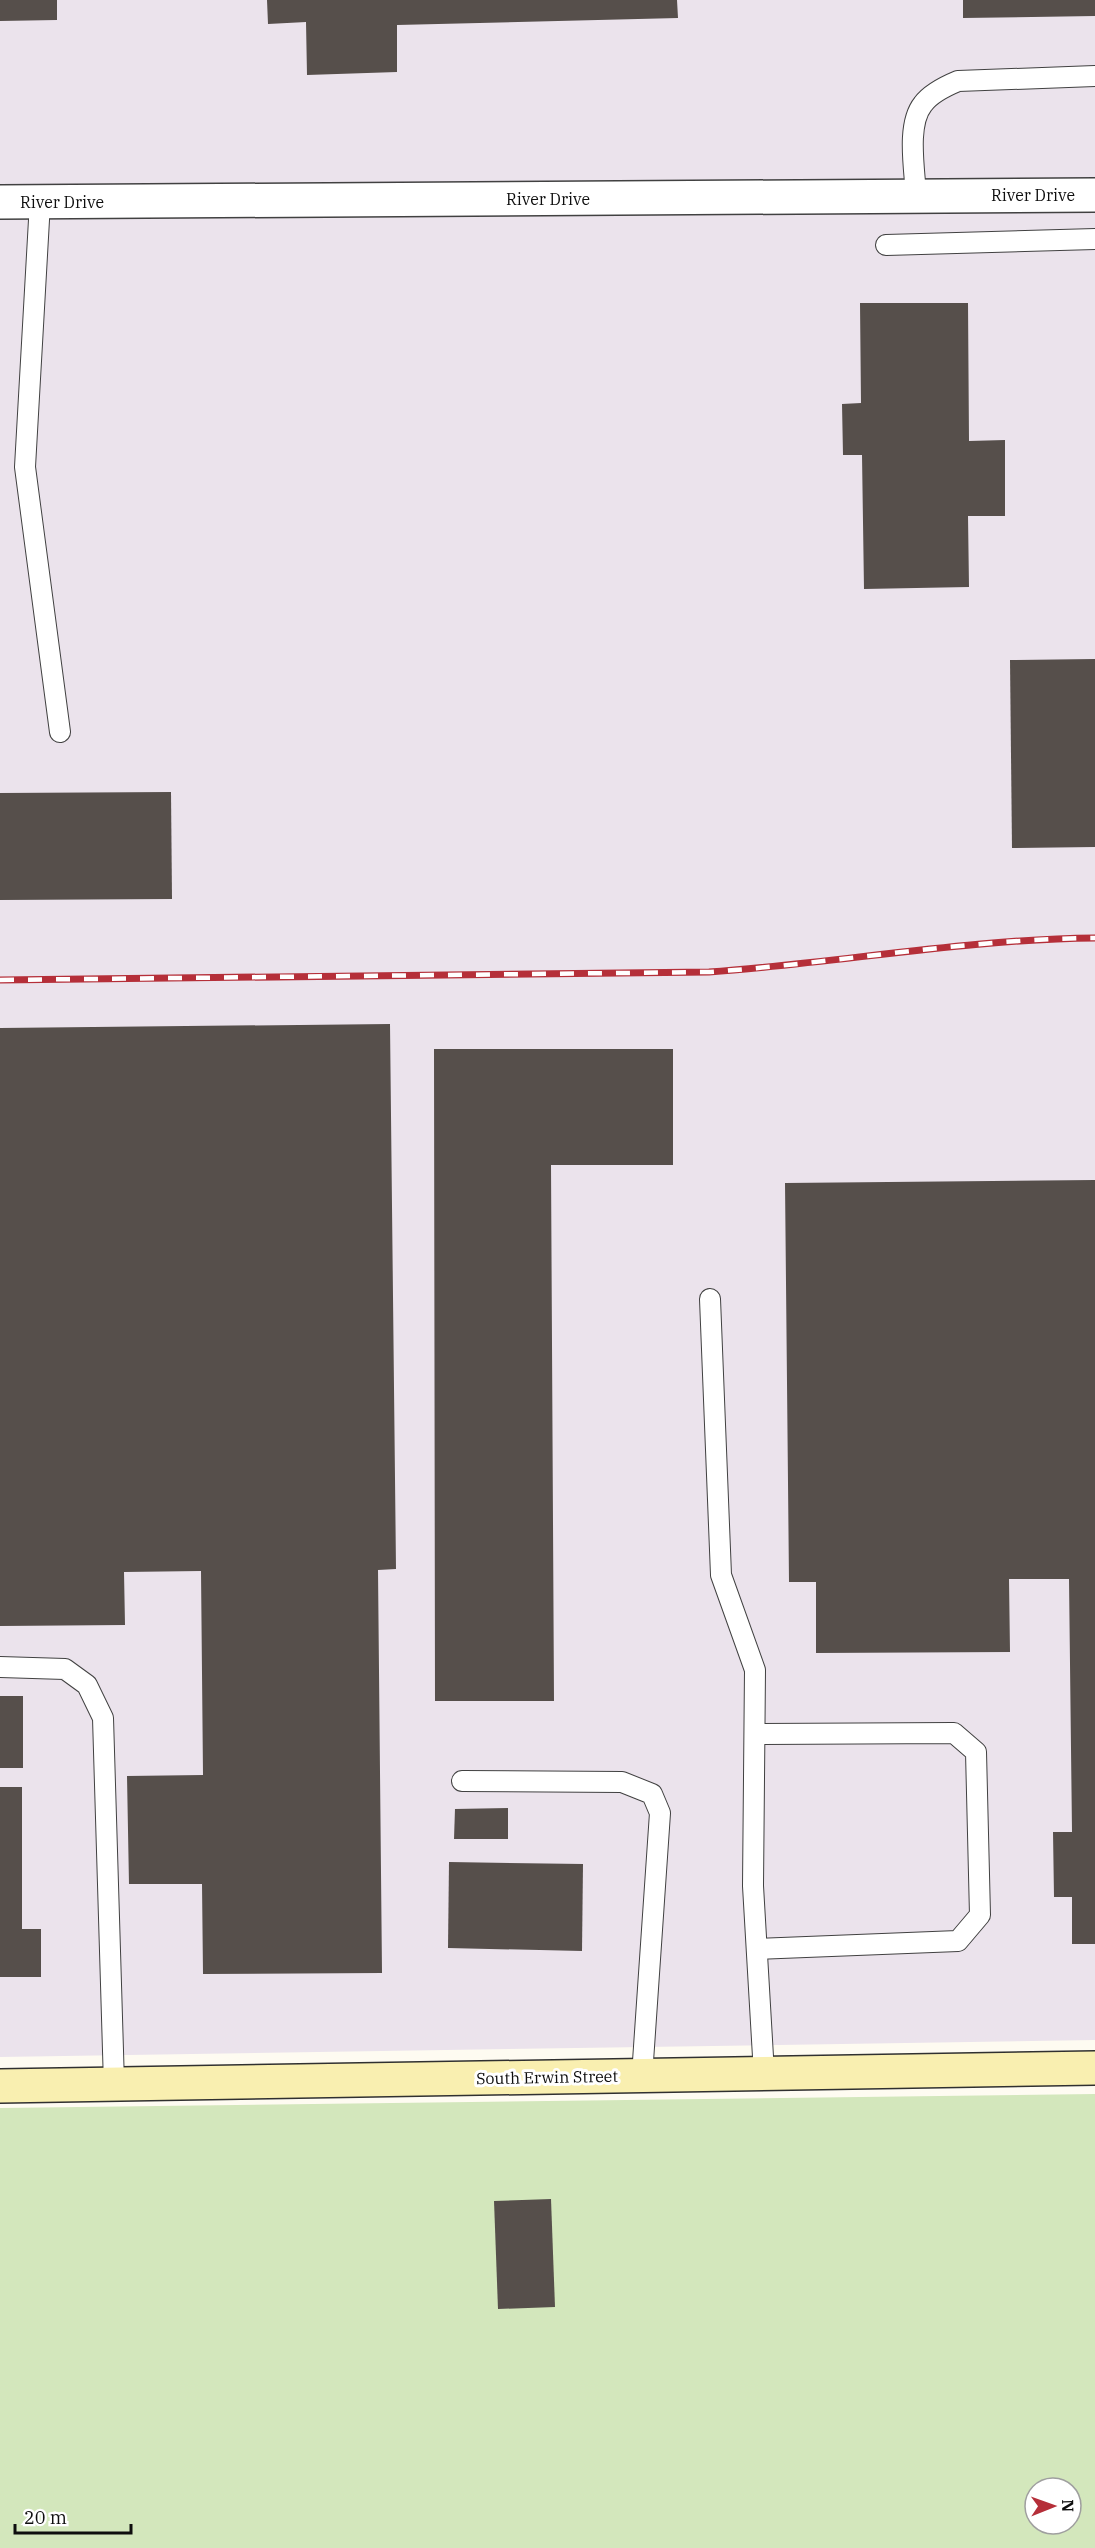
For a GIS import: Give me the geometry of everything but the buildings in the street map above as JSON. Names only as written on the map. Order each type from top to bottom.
[{"type":"street","name":"River Drive","points":[[0,202],[1095,195]]},
{"type":"street","name":"South Erwin Street","points":[[0,2086],[1095,2068]]},
{"type":"lane","points":[[916,196],[913,129],[922,104],[942,88],[958,81],[1095,76]]},
{"type":"lane","points":[[40,202],[25,467],[60,732]]},
{"type":"lane","points":[[886,245],[1095,239]]},
{"type":"lane","points":[[710,1299],[722,1575],[755,1670],[753,1886],[764,2074]]},
{"type":"lane","points":[[0,1667],[65,1669],[87,1685],[103,1718],[111,1917],[114,2084]]},
{"type":"lane","points":[[755,1734],[954,1733],[976,1752],[980,1915],[958,1941],[757,1949]]},
{"type":"lane","points":[[462,1781],[622,1782],[652,1794],[660,1813],[642,2076]]},
{"type":"shaded area","points":[[0,0],[1095,0],[1095,2040],[0,2057]]},
{"type":"green space","points":[[1095,2094],[1095,2548],[0,2548],[0,2108]]},
{"type":"railway","points":[[0,980],[709,972],[998,942],[1095,938]]}]
